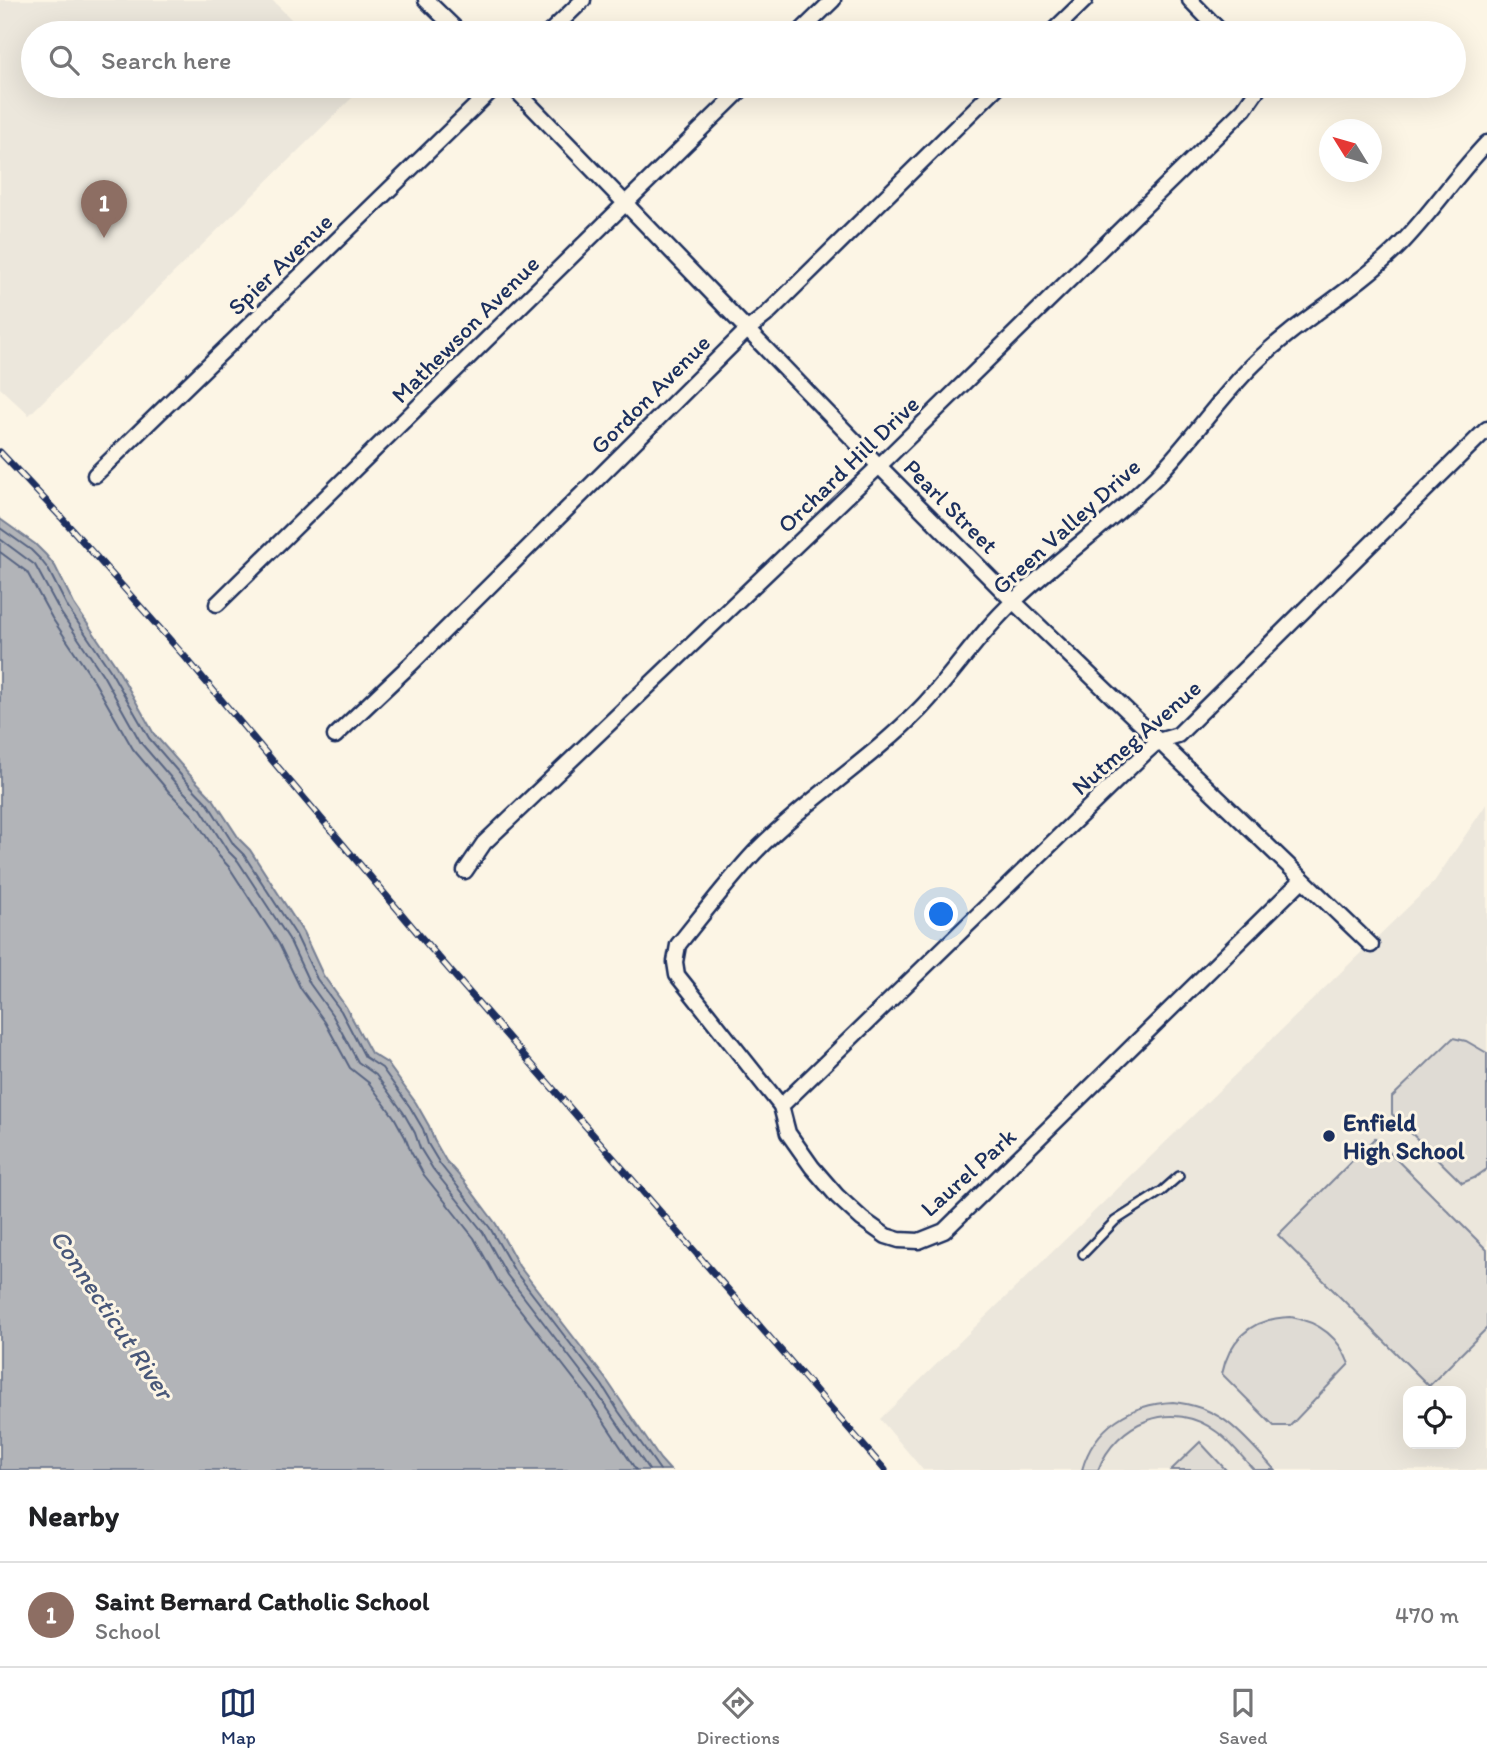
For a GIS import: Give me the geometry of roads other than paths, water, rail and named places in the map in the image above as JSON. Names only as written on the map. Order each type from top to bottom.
[{"type":"street","points":[[426,0],[448,21]]},
{"type":"street","points":[[561,21],[583,0]]},
{"type":"street","points":[[811,21],[832,0]]},
{"type":"street","points":[[1063,21],[1085,0]]},
{"type":"street","points":[[1190,0],[1210,21]]},
{"type":"street","name":"Spier Avenue","points":[[95,475],[484,98]]},
{"type":"street","name":"Pearl Street","points":[[523,98],[879,467],[1013,601],[1371,945]]},
{"type":"street","name":"Mathewson Avenue","points":[[217,604],[733,98]]},
{"type":"street","name":"Gordon Avenue","points":[[335,736],[986,98]]},
{"type":"street","name":"Orchard Hill Drive","points":[[465,871],[484,843],[879,467],[1244,110],[1252,98]]},
{"type":"street","name":"Green Valley Drive","points":[[678,944],[755,852],[921,708],[1013,601],[1150,483],[1255,363],[1312,315],[1370,273],[1399,246],[1424,219],[1465,165],[1487,143]]},
{"type":"street","name":"Nutmeg Avenue","points":[[780,1106],[1158,741],[1178,735],[1487,429]]},
{"type":"street","name":"Laurel Park","points":[[678,944],[675,962],[677,975],[780,1106],[788,1133],[812,1167],[837,1196],[886,1236],[898,1240],[919,1241],[944,1231],[1303,880]]},
{"type":"lane","points":[[1083,1254],[1115,1221],[1162,1191],[1179,1176]]},
{"type":"water","name":"Connecticut River","points":[[0,519],[35,544],[55,566],[74,604],[116,666],[154,734],[213,799],[240,840],[250,850],[303,932],[323,975],[346,1007],[371,1053],[387,1063],[416,1103],[446,1161],[496,1224],[519,1266],[608,1382],[670,1470],[0,1470]]},
{"type":"railway","points":[[0,452],[186,658],[421,937],[885,1470]]},
{"type":"place","name":"Saint Bernard Catholic School","points":[[104,238]]},
{"type":"place","name":"Enfield High School","points":[[1329,1136]]}]
